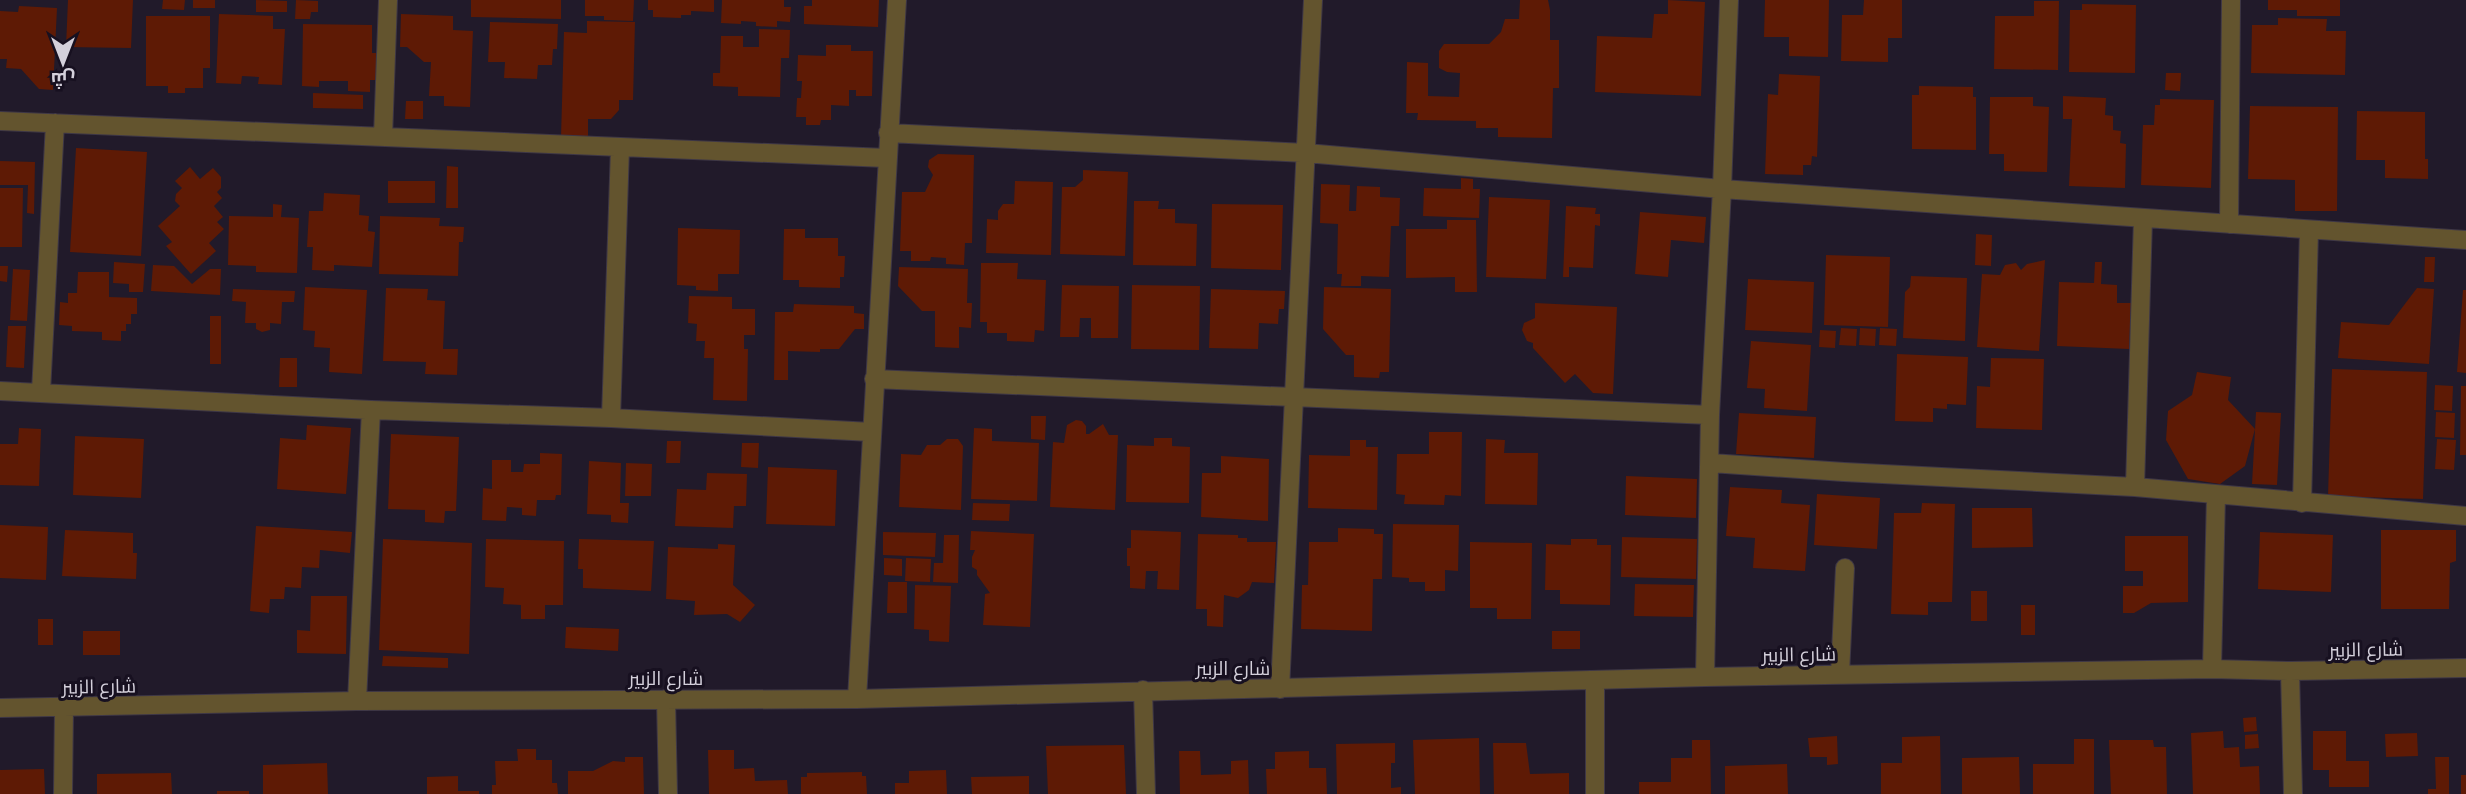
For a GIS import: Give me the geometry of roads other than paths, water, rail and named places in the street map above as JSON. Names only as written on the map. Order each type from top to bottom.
[{"type":"street","points":[[383,136],[388,0]]},
{"type":"street","points":[[858,699],[886,158],[897,0]]},
{"type":"street","points":[[1280,689],[1313,0]]},
{"type":"street","points":[[1705,677],[1710,415],[1722,189],[1728,0]]},
{"type":"street","points":[[2229,224],[2231,0]]},
{"type":"street","points":[[0,121],[886,158]]},
{"type":"street","points":[[41,392],[55,123]]},
{"type":"street","points":[[888,133],[1306,153],[1722,189],[2466,240]]},
{"type":"street","points":[[611,418],[620,148]]},
{"type":"street","points":[[2135,487],[2143,219]]},
{"type":"street","points":[[2302,503],[2309,230]]},
{"type":"street","points":[[874,379],[1710,415]]},
{"type":"street","points":[[0,391],[871,432]]},
{"type":"street","points":[[357,701],[371,410]]},
{"type":"street","points":[[1711,463],[2135,487],[2466,516]]},
{"type":"street","points":[[2212,669],[2216,495]]},
{"type":"street","points":[[1840,674],[1845,568]]},
{"type":"street","name":"شارع الزبير","points":[[0,708],[357,701],[858,699],[1840,674],[2466,668]]},
{"type":"street","points":[[2290,671],[2293,794]]},
{"type":"street","points":[[1595,680],[1595,794]]},
{"type":"street","points":[[1143,690],[1146,794]]},
{"type":"street","points":[[666,699],[668,794]]},
{"type":"street","points":[[63,794],[64,708]]}]
